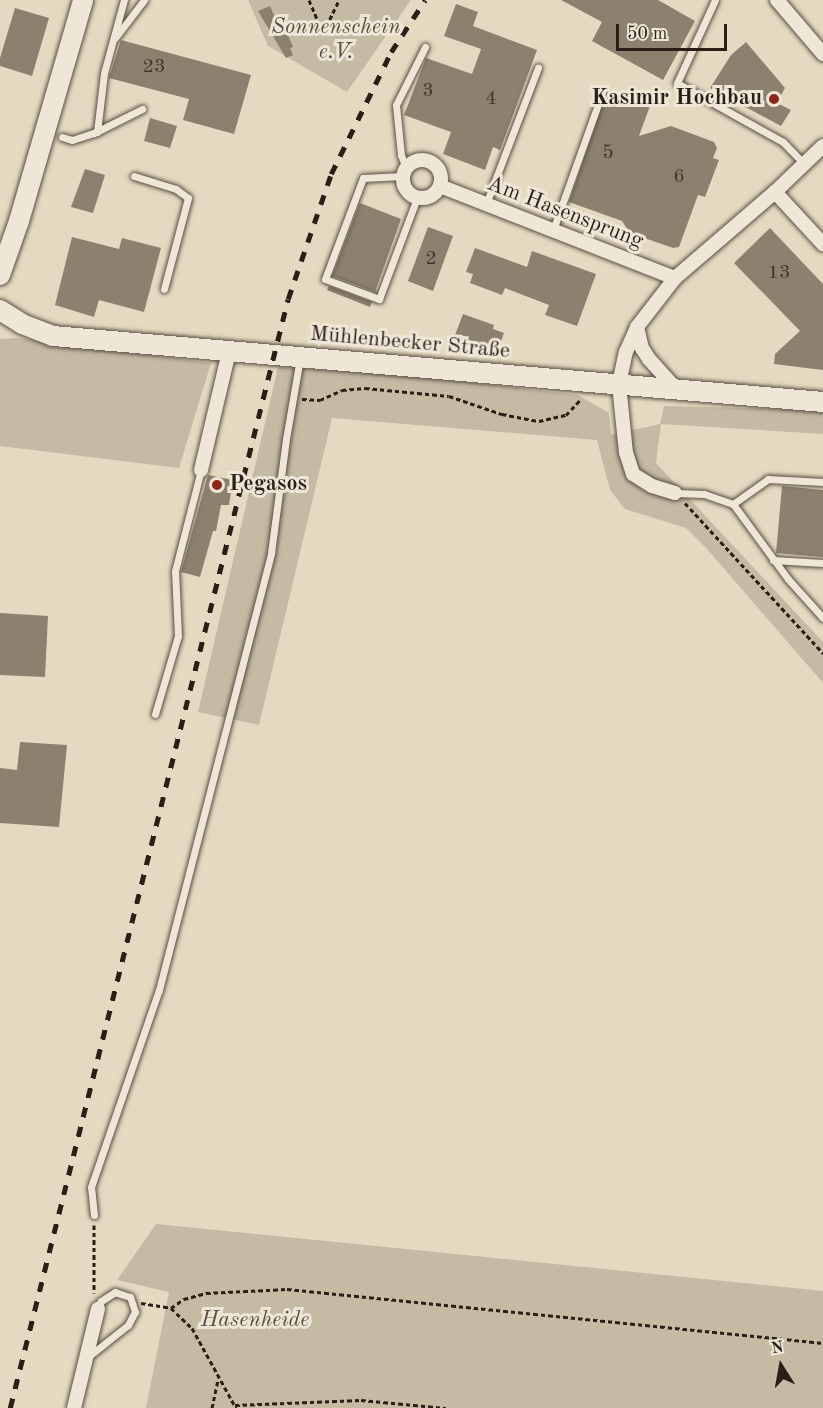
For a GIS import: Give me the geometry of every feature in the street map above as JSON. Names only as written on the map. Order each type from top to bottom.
[{"type":"main road","points":[[0,275],[19,222],[83,0]]},
{"type":"main road","name":"Mühlenbecker Straße","points":[[0,310],[22,324],[53,336],[823,402]]},
{"type":"street","points":[[777,0],[823,54]]},
{"type":"street","points":[[675,493],[651,486],[633,474],[626,453],[619,384],[623,360],[637,327],[675,278],[775,192],[823,146]]},
{"type":"street","points":[[422,159],[431,162],[438,168],[441,177],[440,186],[435,194],[426,198],[417,198],[408,194],[403,186],[404,172],[413,162],[422,159]]},
{"type":"street","name":"Am Hasensprung","points":[[440,186],[675,278]]},
{"type":"street","points":[[775,192],[823,244]]},
{"type":"street","points":[[637,327],[642,348],[676,389]]},
{"type":"street","points":[[201,470],[229,352]]},
{"type":"street","points":[[74,1408],[98,1309]]},
{"type":"lane","points":[[97,132],[104,73],[124,0]]},
{"type":"lane","points":[[112,42],[144,0]]},
{"type":"lane","points":[[715,0],[677,83],[783,142],[804,164]]},
{"type":"lane","points":[[417,198],[379,299],[325,279],[363,178],[404,172],[396,105],[425,47]]},
{"type":"lane","points":[[486,204],[538,68]]},
{"type":"lane","points":[[553,230],[597,107]]},
{"type":"lane","points":[[62,137],[72,140],[97,132],[141,109]]},
{"type":"lane","points":[[134,176],[176,189],[188,198],[164,289]]},
{"type":"lane","points":[[94,1215],[91,1188],[159,990],[271,553],[300,358]]},
{"type":"lane","points":[[155,714],[178,636],[175,571],[201,470]]},
{"type":"lane","points":[[733,504],[768,479],[823,482]]},
{"type":"lane","points":[[675,493],[704,494],[733,504],[773,560],[823,618]]},
{"type":"lane","points":[[773,560],[823,563]]},
{"type":"lane","points":[[86,1359],[128,1325],[135,1312],[130,1297],[115,1292],[101,1300],[98,1309]]},
{"type":"path","points":[[309,0],[323,33],[339,0]]},
{"type":"path","points":[[294,399],[320,400],[342,390],[365,388],[449,396],[502,414],[539,421],[566,415],[577,405],[590,381]]},
{"type":"path","points":[[675,493],[823,653]]},
{"type":"path","points":[[94,1215],[93,1288],[98,1309]]},
{"type":"path","points":[[171,1308],[184,1299],[206,1293],[287,1289],[823,1343]]},
{"type":"path","points":[[152,1304],[171,1308],[192,1328],[236,1407],[361,1400],[446,1408]]},
{"type":"path","points":[[212,1408],[219,1378]]},
{"type":"green space","name":"Sonnenschein e.V.","points":[[248,0],[411,0],[347,92],[268,46]]},
{"type":"green space","points":[[17,338],[211,363],[179,468],[0,446],[0,339]]},
{"type":"green space","points":[[278,367],[425,377],[578,395],[609,413],[611,435],[660,424],[664,406],[823,410],[823,434],[661,424],[656,463],[823,642],[823,683],[707,549],[686,528],[625,509],[610,490],[597,440],[332,418],[259,725],[198,712]]},
{"type":"green space","name":"Hasenheide","points":[[156,1224],[823,1291],[823,1408],[146,1408],[169,1292],[117,1280]]},
{"type":"building","points":[[561,0],[658,0],[695,21],[663,80],[592,41],[602,22]]},
{"type":"building","points":[[456,4],[478,12],[473,26],[537,50],[500,150],[493,147],[485,170],[443,154],[451,132],[404,115],[426,58],[472,74],[481,49],[444,36]]},
{"type":"building","points":[[270,6],[283,35],[287,33],[293,47],[290,48],[293,55],[286,58],[258,11]]},
{"type":"building","points":[[15,8],[49,18],[32,76],[0,66],[0,58]]},
{"type":"building","points":[[121,40],[251,75],[234,134],[183,120],[189,99],[109,78]]},
{"type":"building","points":[[746,42],[785,88],[777,103],[791,110],[781,126],[710,88],[731,55]]},
{"type":"building","points":[[607,90],[650,106],[639,136],[671,126],[714,142],[717,148],[713,158],[719,160],[705,197],[698,195],[679,247],[673,248],[630,233],[622,221],[569,202]]},
{"type":"building","points":[[150,118],[177,126],[170,148],[144,141]]},
{"type":"building","points":[[85,169],[105,175],[93,213],[71,207]]},
{"type":"building","points":[[360,203],[401,219],[375,292],[332,276]]},
{"type":"building","points":[[428,227],[453,236],[433,291],[408,281]]},
{"type":"building","points":[[770,228],[823,284],[823,370],[774,364],[775,354],[800,331],[734,263]]},
{"type":"building","points":[[72,237],[119,249],[122,238],[161,248],[144,312],[99,300],[94,317],[55,305]]},
{"type":"building","points":[[475,248],[527,267],[532,251],[596,274],[577,326],[545,315],[549,305],[505,288],[502,295],[470,283],[473,274],[466,272]]},
{"type":"building","points":[[329,286],[372,302],[370,307],[327,290]]},
{"type":"building","points":[[463,314],[494,325],[493,329],[504,333],[499,347],[489,343],[487,347],[455,335]]},
{"type":"building","points":[[208,475],[233,480],[229,505],[221,505],[216,531],[213,531],[200,577],[181,572]]},
{"type":"building","points":[[782,486],[823,490],[823,557],[776,553]]},
{"type":"building","points":[[0,613],[48,616],[45,677],[0,675]]},
{"type":"building","points":[[20,742],[67,745],[59,827],[0,823],[0,768],[17,770]]},
{"type":"railway","points":[[10,1408],[288,299],[331,174],[391,52],[425,0]]},
{"type":"place","name":"Kasimir Hochbau","points":[[774,99]]},
{"type":"place","name":"Pegasos","points":[[217,485]]}]
